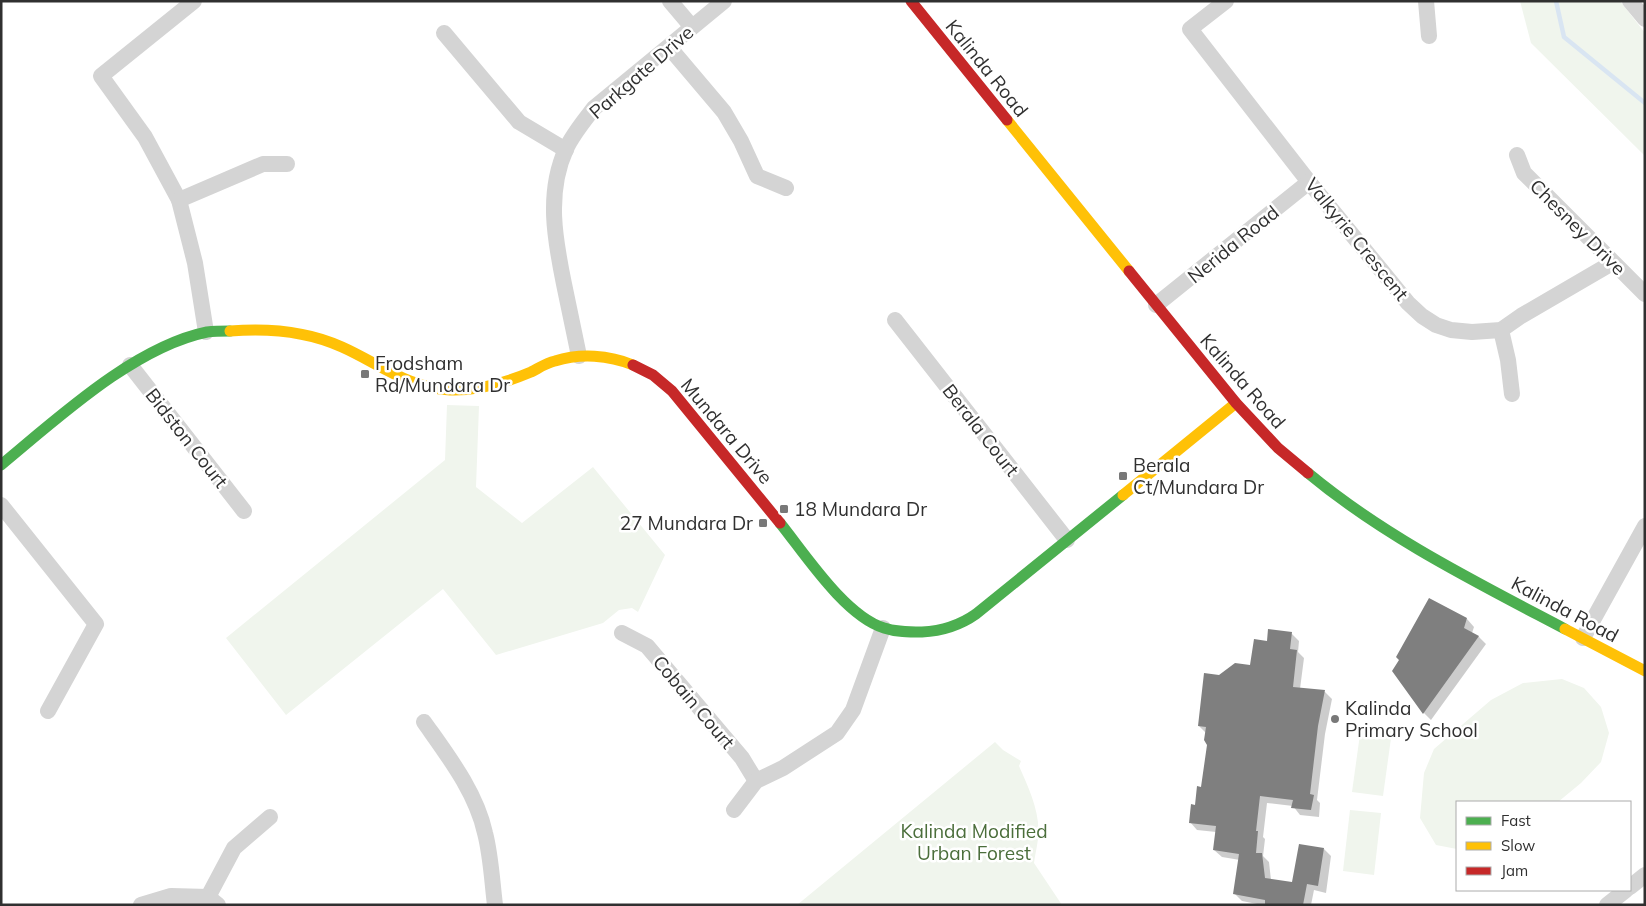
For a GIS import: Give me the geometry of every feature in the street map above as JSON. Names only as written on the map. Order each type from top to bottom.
[{"type":"street","points":[[194,1],[102,76],[144,137],[179,200],[195,263],[206,332]]},
{"type":"street","points":[[670,1],[692,27]]},
{"type":"street","name":"Parkgate Drive","points":[[579,356],[556,244],[554,220],[555,184],[566,150],[594,108],[724,1]]},
{"type":"street","name":"Valkyrie Crescent","points":[[1226,1],[1190,29],[1408,303],[1422,316],[1436,325],[1451,330],[1472,332],[1501,330]]},
{"type":"street","points":[[1426,1],[1429,36]]},
{"type":"street","points":[[1630,1],[1645,18]]},
{"type":"street","name":"Kalinda Road","points":[[914,2],[1156,305],[1236,403],[1278,448],[1334,495],[1384,529],[1474,580],[1645,671]]},
{"type":"street","points":[[444,33],[519,122],[566,150]]},
{"type":"street","points":[[668,47],[724,112],[741,141],[757,176],[786,188]]},
{"type":"street","name":"Chesney Drive","points":[[1517,155],[1524,172],[1612,263],[1645,294]]},
{"type":"street","points":[[179,200],[262,164],[287,164]]},
{"type":"street","name":"Nerida Road","points":[[1156,305],[1310,182]]},
{"type":"street","points":[[1512,394],[1508,360],[1501,330],[1521,316],[1612,263]]},
{"type":"street","name":"Berala Court","points":[[895,320],[1067,540]]},
{"type":"street","name":"Mundara Drive","points":[[1,465],[104,382],[130,365],[174,344],[206,332],[248,329],[300,334],[352,351],[401,378],[417,384],[435,388],[462,390],[499,384],[556,360],[579,356],[601,356],[622,361],[642,369],[664,383],[685,406],[842,600],[858,615],[883,628],[905,632],[927,631],[954,626],[988,606],[1236,403]]},
{"type":"street","name":"Bidston Court","points":[[130,365],[244,511]]},
{"type":"street","points":[[1,505],[96,624],[48,712]]},
{"type":"street","points":[[1583,638],[1645,526]]},
{"type":"street","points":[[734,810],[756,781],[783,768],[836,733],[854,710],[883,628]]},
{"type":"street","name":"Cobain Court","points":[[622,632],[647,646],[742,758],[756,781]]},
{"type":"street","points":[[424,722],[449,757],[477,808],[485,832],[495,905]]},
{"type":"street","points":[[141,905],[171,896],[213,901],[234,848],[270,817]]},
{"type":"street","points":[[1631,886],[1645,875]]},
{"type":"street","points":[[1607,905],[1625,891]]},
{"type":"green space","points":[[1520,1],[1620,1],[1645,33],[1645,156],[1531,43]]},
{"type":"green space","points":[[447,405],[479,406],[476,487],[522,523],[593,467],[665,555],[638,612],[632,608],[619,610],[603,623],[496,655],[443,589],[286,715],[226,638],[445,460]]},
{"type":"green space","points":[[1562,679],[1584,688],[1601,707],[1609,733],[1601,762],[1581,783],[1559,801],[1456,801],[1456,849],[1436,845],[1420,818],[1424,773],[1434,749],[1491,700],[1523,683]]},
{"type":"green space","points":[[1361,727],[1392,731],[1383,796],[1352,792]]},
{"type":"green space","name":"Kalinda Modified Urban Forest","points":[[995,742],[1003,750],[1021,761],[1019,766],[1027,783],[1038,820],[1038,839],[1034,863],[1062,905],[797,905]]},
{"type":"green space","points":[[1350,810],[1381,813],[1374,875],[1343,871]]},
{"type":"building","points":[[1429,598],[1467,618],[1464,628],[1479,636],[1423,714],[1392,671],[1399,660],[1396,657]]},
{"type":"building","points":[[1268,629],[1292,632],[1290,649],[1297,650],[1293,687],[1325,690],[1318,726],[1310,794],[1314,795],[1311,810],[1291,808],[1293,800],[1260,796],[1256,831],[1258,831],[1256,853],[1262,853],[1265,878],[1292,882],[1299,844],[1324,848],[1318,886],[1307,884],[1303,905],[1265,905],[1265,900],[1233,894],[1239,854],[1213,850],[1216,826],[1189,823],[1191,804],[1195,805],[1197,786],[1201,787],[1207,745],[1204,740],[1206,727],[1198,726],[1204,673],[1219,675],[1235,663],[1250,665],[1254,639],[1267,641]]},
{"type":"waterway","points":[[1556,1],[1564,37],[1645,103]]},
{"type":"traffic: fast","points":[[1,465],[98,386],[152,352],[180,340],[207,332],[230,331]]},
{"type":"traffic: fast","points":[[1308,473],[1368,518],[1400,538],[1465,576],[1565,629]]},
{"type":"traffic: fast","points":[[780,523],[827,583],[855,611],[869,621],[884,628],[907,632],[922,632],[957,625],[976,614],[1123,495]]},
{"type":"traffic: slow","points":[[1007,120],[1129,271]]},
{"type":"traffic: slow","points":[[230,331],[287,332],[315,337],[355,353],[407,380],[420,385],[450,390],[491,386],[565,358],[584,356],[604,357],[633,365]]},
{"type":"traffic: slow","points":[[1123,495],[1236,403]]},
{"type":"traffic: slow","points":[[1565,629],[1645,671]]},
{"type":"traffic: jam","points":[[911,1],[1007,120]]},
{"type":"traffic: jam","points":[[1129,271],[1236,403],[1278,448],[1308,473]]},
{"type":"traffic: jam","points":[[633,365],[653,375],[672,391],[780,523]]},
{"type":"place","name":"Frodsham Rd/Mundara Dr","points":[[365,374]]},
{"type":"place","name":"Berala Ct/Mundara Dr","points":[[1123,476]]},
{"type":"place","name":"18 Mundara Dr","points":[[784,509]]},
{"type":"place","name":"27 Mundara Dr","points":[[763,523]]},
{"type":"place","name":"Kalinda Primary School","points":[[1335,719]]}]
